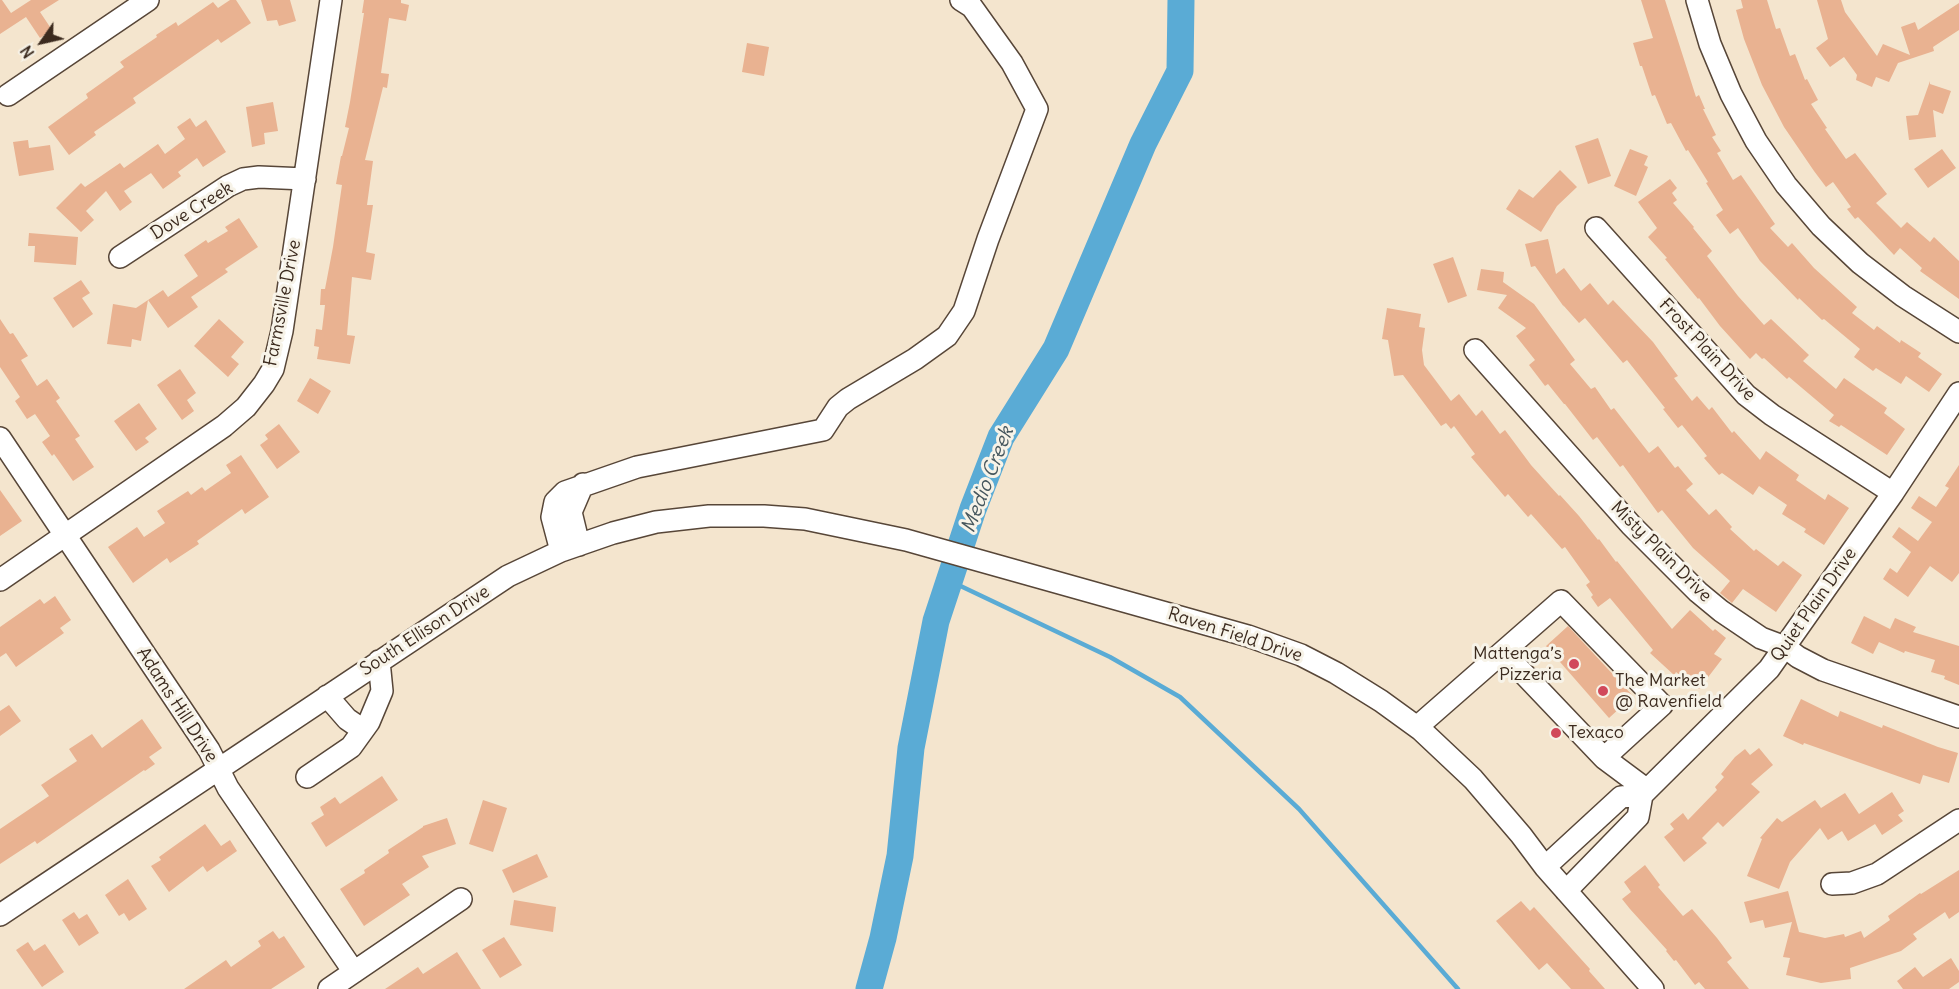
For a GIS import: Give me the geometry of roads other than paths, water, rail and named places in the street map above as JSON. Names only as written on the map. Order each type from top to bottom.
[{"type":"street","points":[[8,95],[148,0]]},
{"type":"street","name":"Farmsville Drive","points":[[0,580],[224,426],[246,407],[273,369],[282,332],[331,0]]},
{"type":"street","points":[[570,548],[552,517],[555,502],[565,492],[637,467],[823,430],[838,407],[848,399],[915,359],[947,336],[964,311],[988,239],[1037,110],[1012,63],[972,7],[961,0]]},
{"type":"street","points":[[1697,0],[1710,45],[1731,94],[1756,141],[1786,186],[1821,226],[1860,263],[1903,296],[1959,332]]},
{"type":"street","name":"Dove Creek","points":[[120,257],[228,186],[243,179],[259,177],[305,179]]},
{"type":"street","name":"Frost Plain Drive","points":[[1596,228],[1746,395],[1772,415],[1893,494]]},
{"type":"street","name":"Misty Plain Drive","points":[[1475,350],[1630,525],[1698,592],[1761,638],[1785,647],[1798,657],[1823,670],[1959,717]]},
{"type":"street","name":"Quiet Plain Drive","points":[[1566,891],[1638,817],[1645,792],[1769,669],[1893,494],[1959,393]]},
{"type":"street","name":"Adams Hill Drive","points":[[0,438],[209,750],[228,788],[354,972]]},
{"type":"street","name":"South Ellison Drive","points":[[0,915],[508,576],[570,548],[613,533],[656,522],[709,516],[805,519],[906,540]]},
{"type":"street","name":"Raven Field Drive","points":[[906,540],[1248,636],[1301,655],[1381,701],[1417,727],[1473,779],[1545,867],[1653,989]]},
{"type":"street","points":[[1417,727],[1561,601],[1662,705],[1604,758]]},
{"type":"street","points":[[1503,652],[1604,758],[1645,792]]},
{"type":"street","points":[[307,777],[351,747],[369,722],[382,691],[379,661]]},
{"type":"street","points":[[327,696],[347,719],[363,730]]},
{"type":"street","name":"Quiet Plain Drive","points":[[1545,867],[1621,797],[1645,792]]},
{"type":"street","points":[[1832,884],[1852,883],[1877,874],[1959,820]]},
{"type":"street","points":[[328,989],[461,899]]},
{"type":"waterway","name":"Medio Creek","points":[[869,989],[883,938],[900,856],[911,748],[936,621],[973,509],[1001,437],[1056,349],[1143,144],[1180,71],[1181,0]]},
{"type":"waterway","points":[[950,581],[1110,657],[1180,697],[1299,809],[1458,989]]},
{"type":"place","name":"Mattenga’s Pizzeria","points":[[1574,664]]},
{"type":"place","name":"The Market @ Ravenfield","points":[[1603,691]]},
{"type":"place","name":"Texaco","points":[[1556,733]]}]
